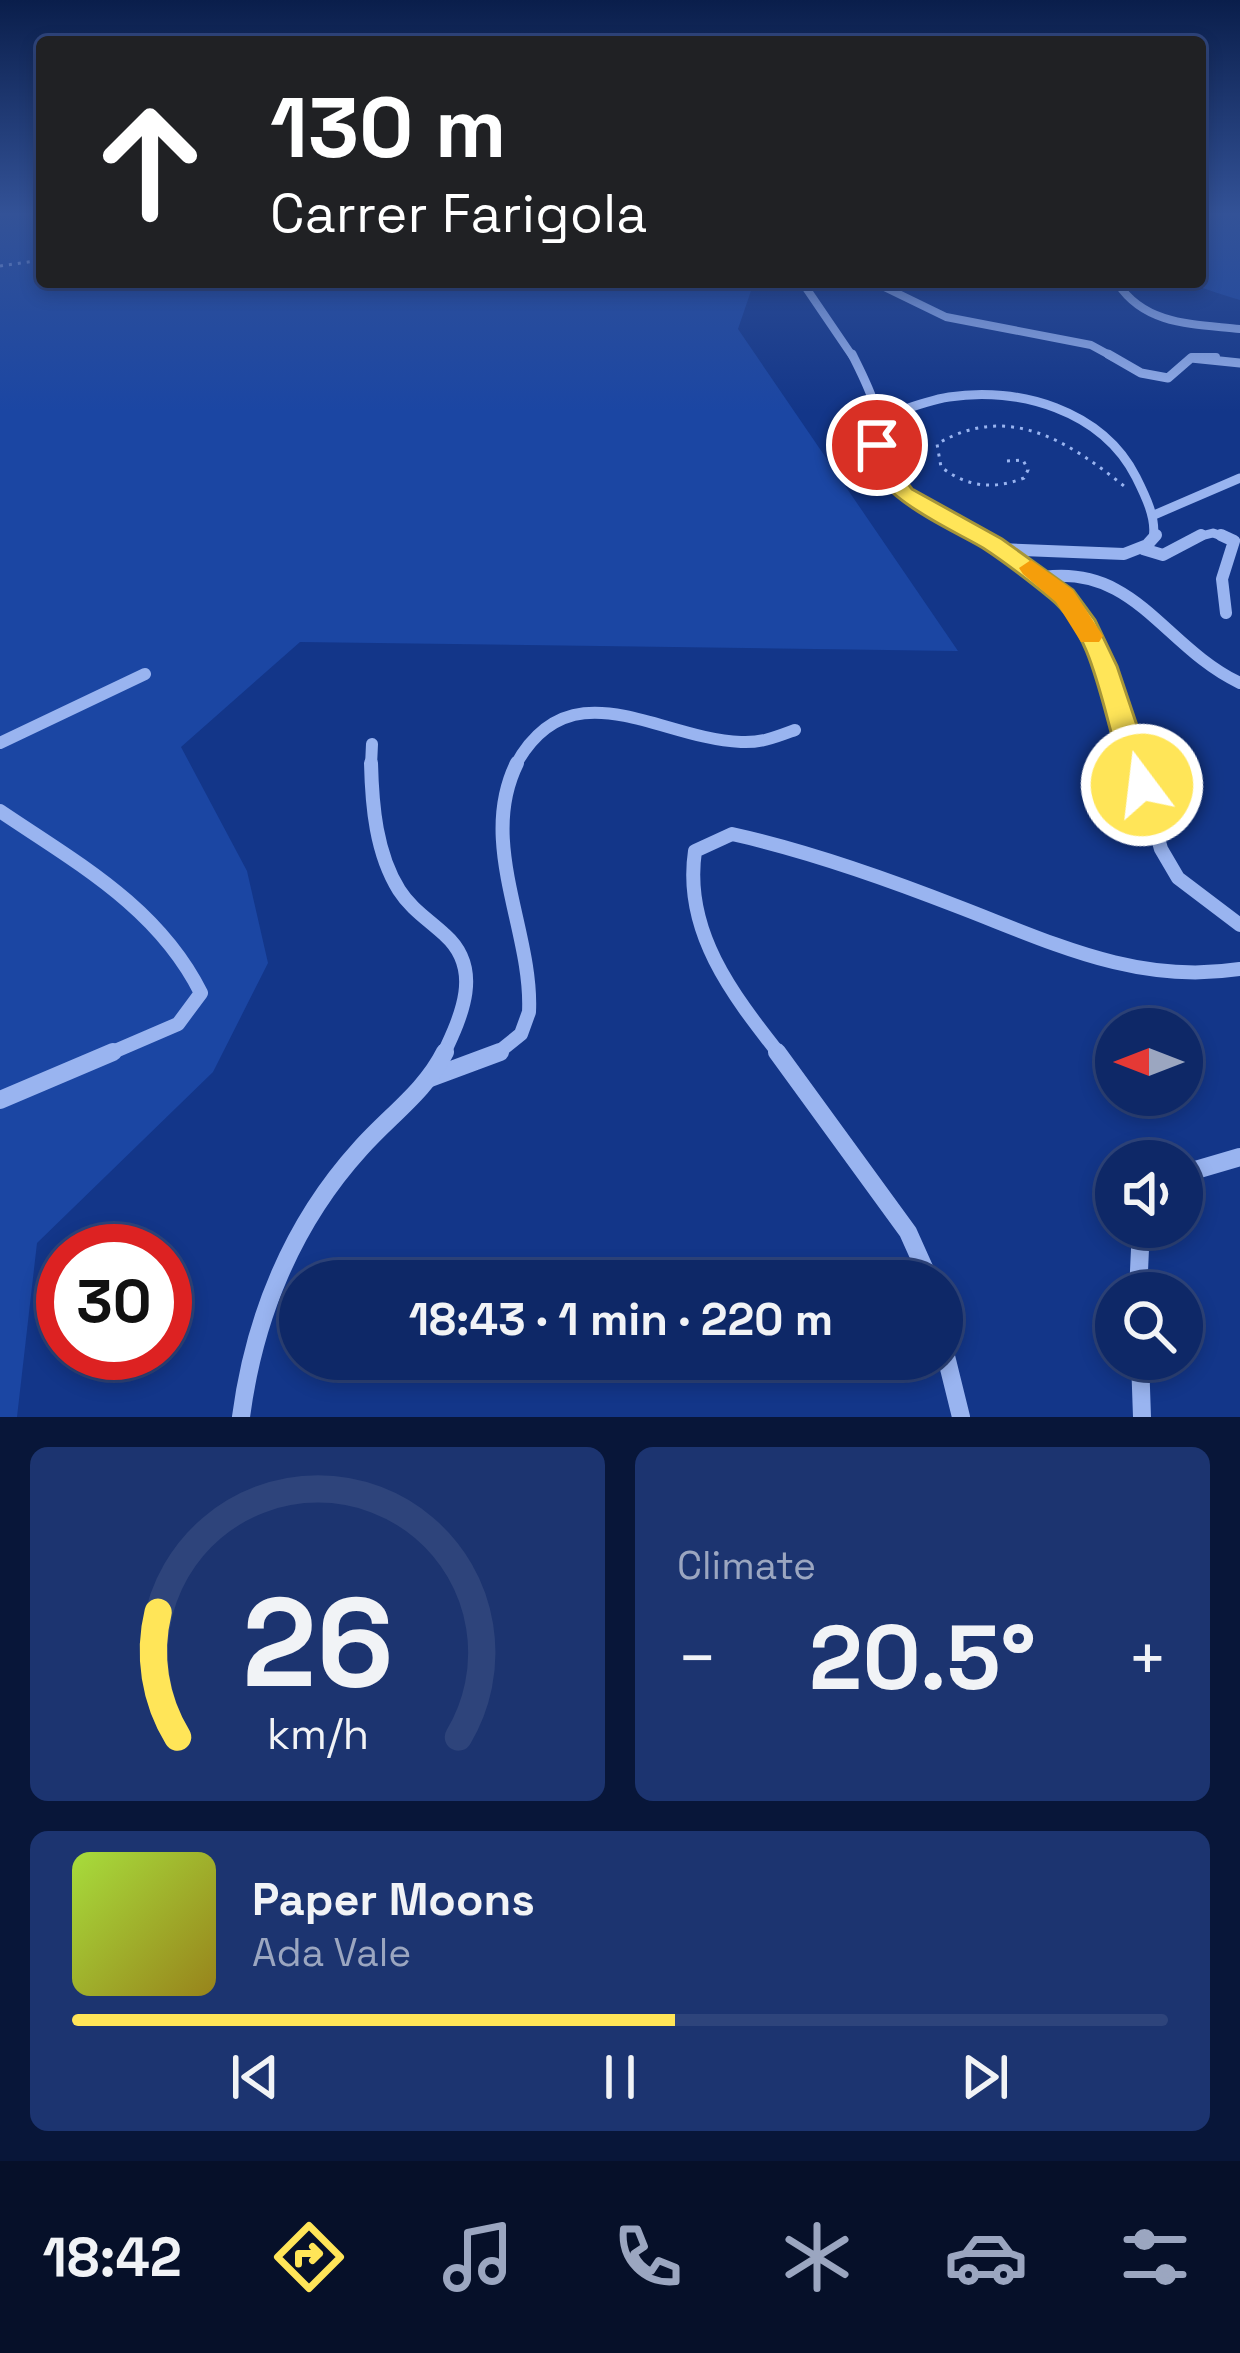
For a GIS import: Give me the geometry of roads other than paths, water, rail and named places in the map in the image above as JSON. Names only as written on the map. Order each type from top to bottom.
[{"type":"street","points":[[807,288],[841,332],[877,419],[879,460],[904,494],[1044,578],[1086,627],[1135,751],[1161,849],[1178,878],[1240,925]]},
{"type":"street","points":[[886,288],[946,317],[1091,346],[1154,377],[1168,378],[1182,358],[1192,354],[1240,363]]},
{"type":"street","points":[[1121,288],[1133,304],[1155,318],[1240,328]]},
{"type":"street","points":[[877,419],[970,394],[1047,403],[1090,426],[1129,460],[1152,509],[1156,535],[1131,555],[1000,549]]},
{"type":"street","points":[[1152,509],[1177,509],[1208,485],[1240,478]]},
{"type":"street","points":[[1143,549],[1163,555],[1191,535],[1209,532],[1234,541],[1222,579],[1226,613]]},
{"type":"street","points":[[1044,578],[1066,571],[1111,581],[1184,652],[1220,676],[1240,682]]},
{"type":"street","points":[[0,742],[145,674]]},
{"type":"street","points":[[430,1078],[503,1049],[521,1034],[530,1006],[510,896],[506,789],[517,758],[547,727],[574,716],[612,712],[741,743],[775,743],[795,730]]},
{"type":"street","points":[[241,1417],[245,1365],[269,1294],[352,1157],[430,1078],[468,985],[467,972],[446,932],[407,902],[397,884],[370,808],[372,744]]},
{"type":"street","points":[[0,812],[154,920],[191,966],[201,993],[178,1024],[0,1100]]},
{"type":"street","points":[[926,1260],[923,1248],[880,1197],[724,978],[692,902],[688,874],[695,851],[732,834],[764,841],[952,904],[1124,970],[1188,977],[1240,968]]},
{"type":"street","points":[[1203,1168],[1240,1157]]},
{"type":"street","points":[[952,1380],[961,1417]]},
{"type":"street","points":[[1140,1380],[1142,1417]]}]
